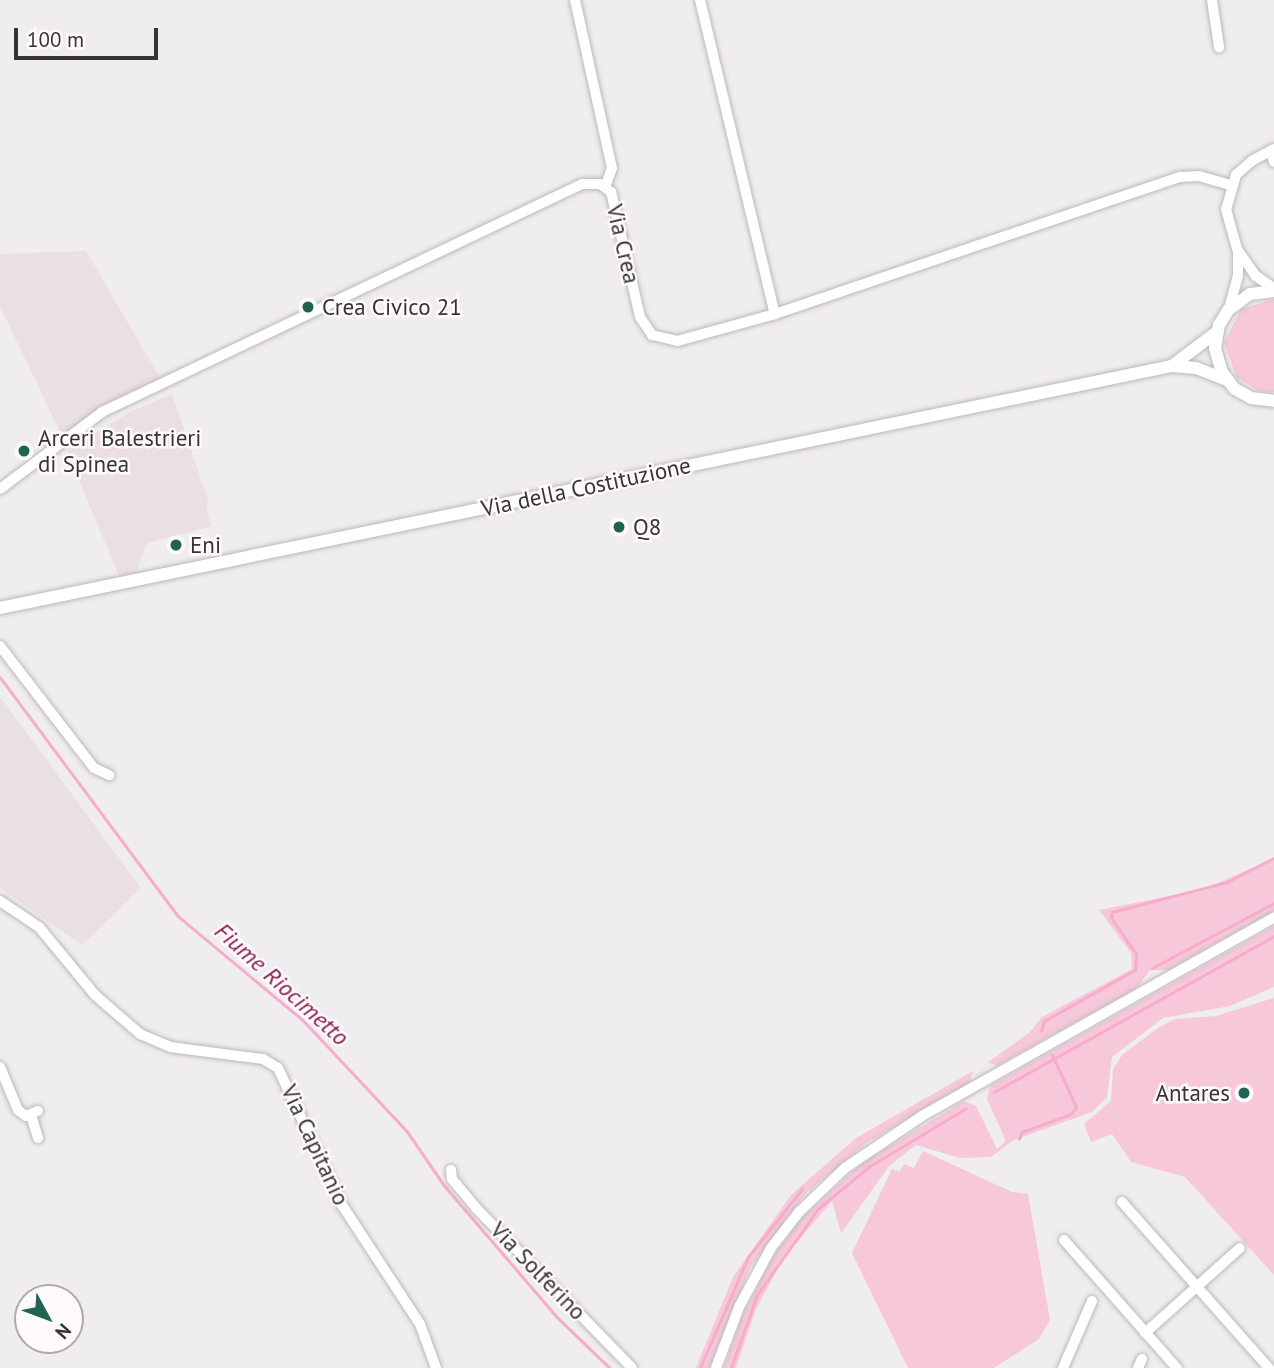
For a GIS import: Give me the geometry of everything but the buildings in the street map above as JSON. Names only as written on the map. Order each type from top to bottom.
[{"type":"main road","points":[[1227,380],[1216,356],[1218,331],[1229,309],[1251,294],[1274,290]]},
{"type":"main road","name":"Via della Costituzione","points":[[1172,366],[1218,331]]},
{"type":"main road","name":"Via della Costituzione","points":[[0,608],[1172,366],[1196,368],[1227,380],[1247,396],[1274,401]]},
{"type":"street","points":[[575,0],[612,168],[605,187]]},
{"type":"street","points":[[700,0],[775,314]]},
{"type":"street","points":[[1212,0],[1219,47]]},
{"type":"street","points":[[1229,309],[1238,276],[1237,249],[1226,209],[1230,185],[1253,160],[1272,150],[1274,162]]},
{"type":"street","name":"Via Crea","points":[[0,489],[83,423],[130,398],[576,187],[593,182],[605,187],[618,212],[640,317],[652,335],[677,341],[693,339],[775,314],[1180,177],[1199,176],[1230,185]]},
{"type":"street","points":[[1237,249],[1256,276],[1274,290]]},
{"type":"street","points":[[0,646],[94,768],[109,775]]},
{"type":"street","name":"Via Capitanio","points":[[0,901],[39,927],[95,995],[140,1034],[170,1047],[263,1059],[278,1068],[342,1205],[420,1324],[436,1368]]},
{"type":"street","points":[[716,1368],[739,1307],[771,1248],[799,1212],[845,1168],[922,1116],[1274,918]]},
{"type":"street","points":[[0,1067],[18,1110],[35,1113],[38,1138]]},
{"type":"street","name":"Via Solferino","points":[[451,1170],[452,1179],[476,1208],[632,1368]]},
{"type":"street","points":[[1122,1202],[1269,1368]]},
{"type":"street","points":[[1064,1240],[1177,1368]]},
{"type":"street","points":[[1146,1333],[1240,1248]]},
{"type":"street","points":[[1063,1368],[1092,1301]]},
{"type":"shaded area","points":[[86,251],[163,383],[63,438],[0,306],[0,254]]},
{"type":"shaded area","points":[[1274,299],[1274,392],[1259,391],[1237,378],[1224,343],[1241,309]]},
{"type":"shaded area","points":[[172,394],[209,503],[206,505],[211,526],[147,543],[136,573],[119,576],[67,451],[130,412]]},
{"type":"shaded area","points":[[0,697],[141,888],[82,945],[0,888]]},
{"type":"shaded area","points":[[1274,858],[1274,911],[1168,970],[1150,970],[1136,989],[998,1065],[987,1063],[1029,1033],[1042,1017],[1132,969],[1131,953],[1099,910],[1204,889]]},
{"type":"shaded area","points":[[1274,926],[1274,987],[1230,1006],[1163,1018],[1112,1057],[1107,1097],[1092,1112],[1014,1140],[991,1157],[960,1158],[916,1145],[890,1165],[841,1233],[832,1201],[783,1259],[756,1309],[736,1368],[724,1368],[741,1319],[773,1257],[799,1221],[862,1163],[964,1101],[976,1106],[997,1149],[1006,1141],[987,1099],[990,1086]]},
{"type":"shaded area","points":[[1274,998],[1274,1275],[1185,1177],[1131,1162],[1112,1134],[1091,1142],[1084,1124],[1111,1101],[1113,1069],[1122,1055],[1158,1028],[1175,1019],[1216,1016]]},
{"type":"shaded area","points":[[973,1071],[970,1082],[865,1144],[806,1193],[750,1268],[709,1368],[696,1368],[733,1277],[791,1195],[856,1138]]},
{"type":"shaded area","points":[[923,1151],[1012,1192],[1028,1194],[1050,1320],[1039,1339],[994,1368],[908,1368],[852,1253],[892,1169],[899,1172],[904,1164],[914,1168]]},
{"type":"waterway","name":"Fiume Riocimetto","points":[[0,677],[178,916],[303,1020],[407,1131],[444,1185],[558,1318],[610,1368]]},
{"type":"waterway","points":[[1041,1031],[1044,1021],[1135,970],[1136,954],[1111,918],[1112,912],[1227,882],[1274,858]]},
{"type":"waterway","points":[[1152,968],[1274,903]]},
{"type":"waterway","points":[[994,1092],[1274,936]]},
{"type":"waterway","points":[[1019,1139],[1022,1132],[1071,1114],[1076,1107],[1052,1055]]},
{"type":"waterway","points":[[731,1368],[757,1295],[818,1209],[870,1166],[965,1109]]},
{"type":"waterway","points":[[700,1368],[748,1257],[802,1189]]},
{"type":"place","name":"Crea Civico 21","points":[[308,307]]},
{"type":"place","name":"Arceri Balestrieri di Spinea","points":[[24,451]]},
{"type":"place","name":"Q8","points":[[619,527]]},
{"type":"place","name":"Eni","points":[[176,545]]},
{"type":"place","name":"Antares","points":[[1244,1093]]}]
